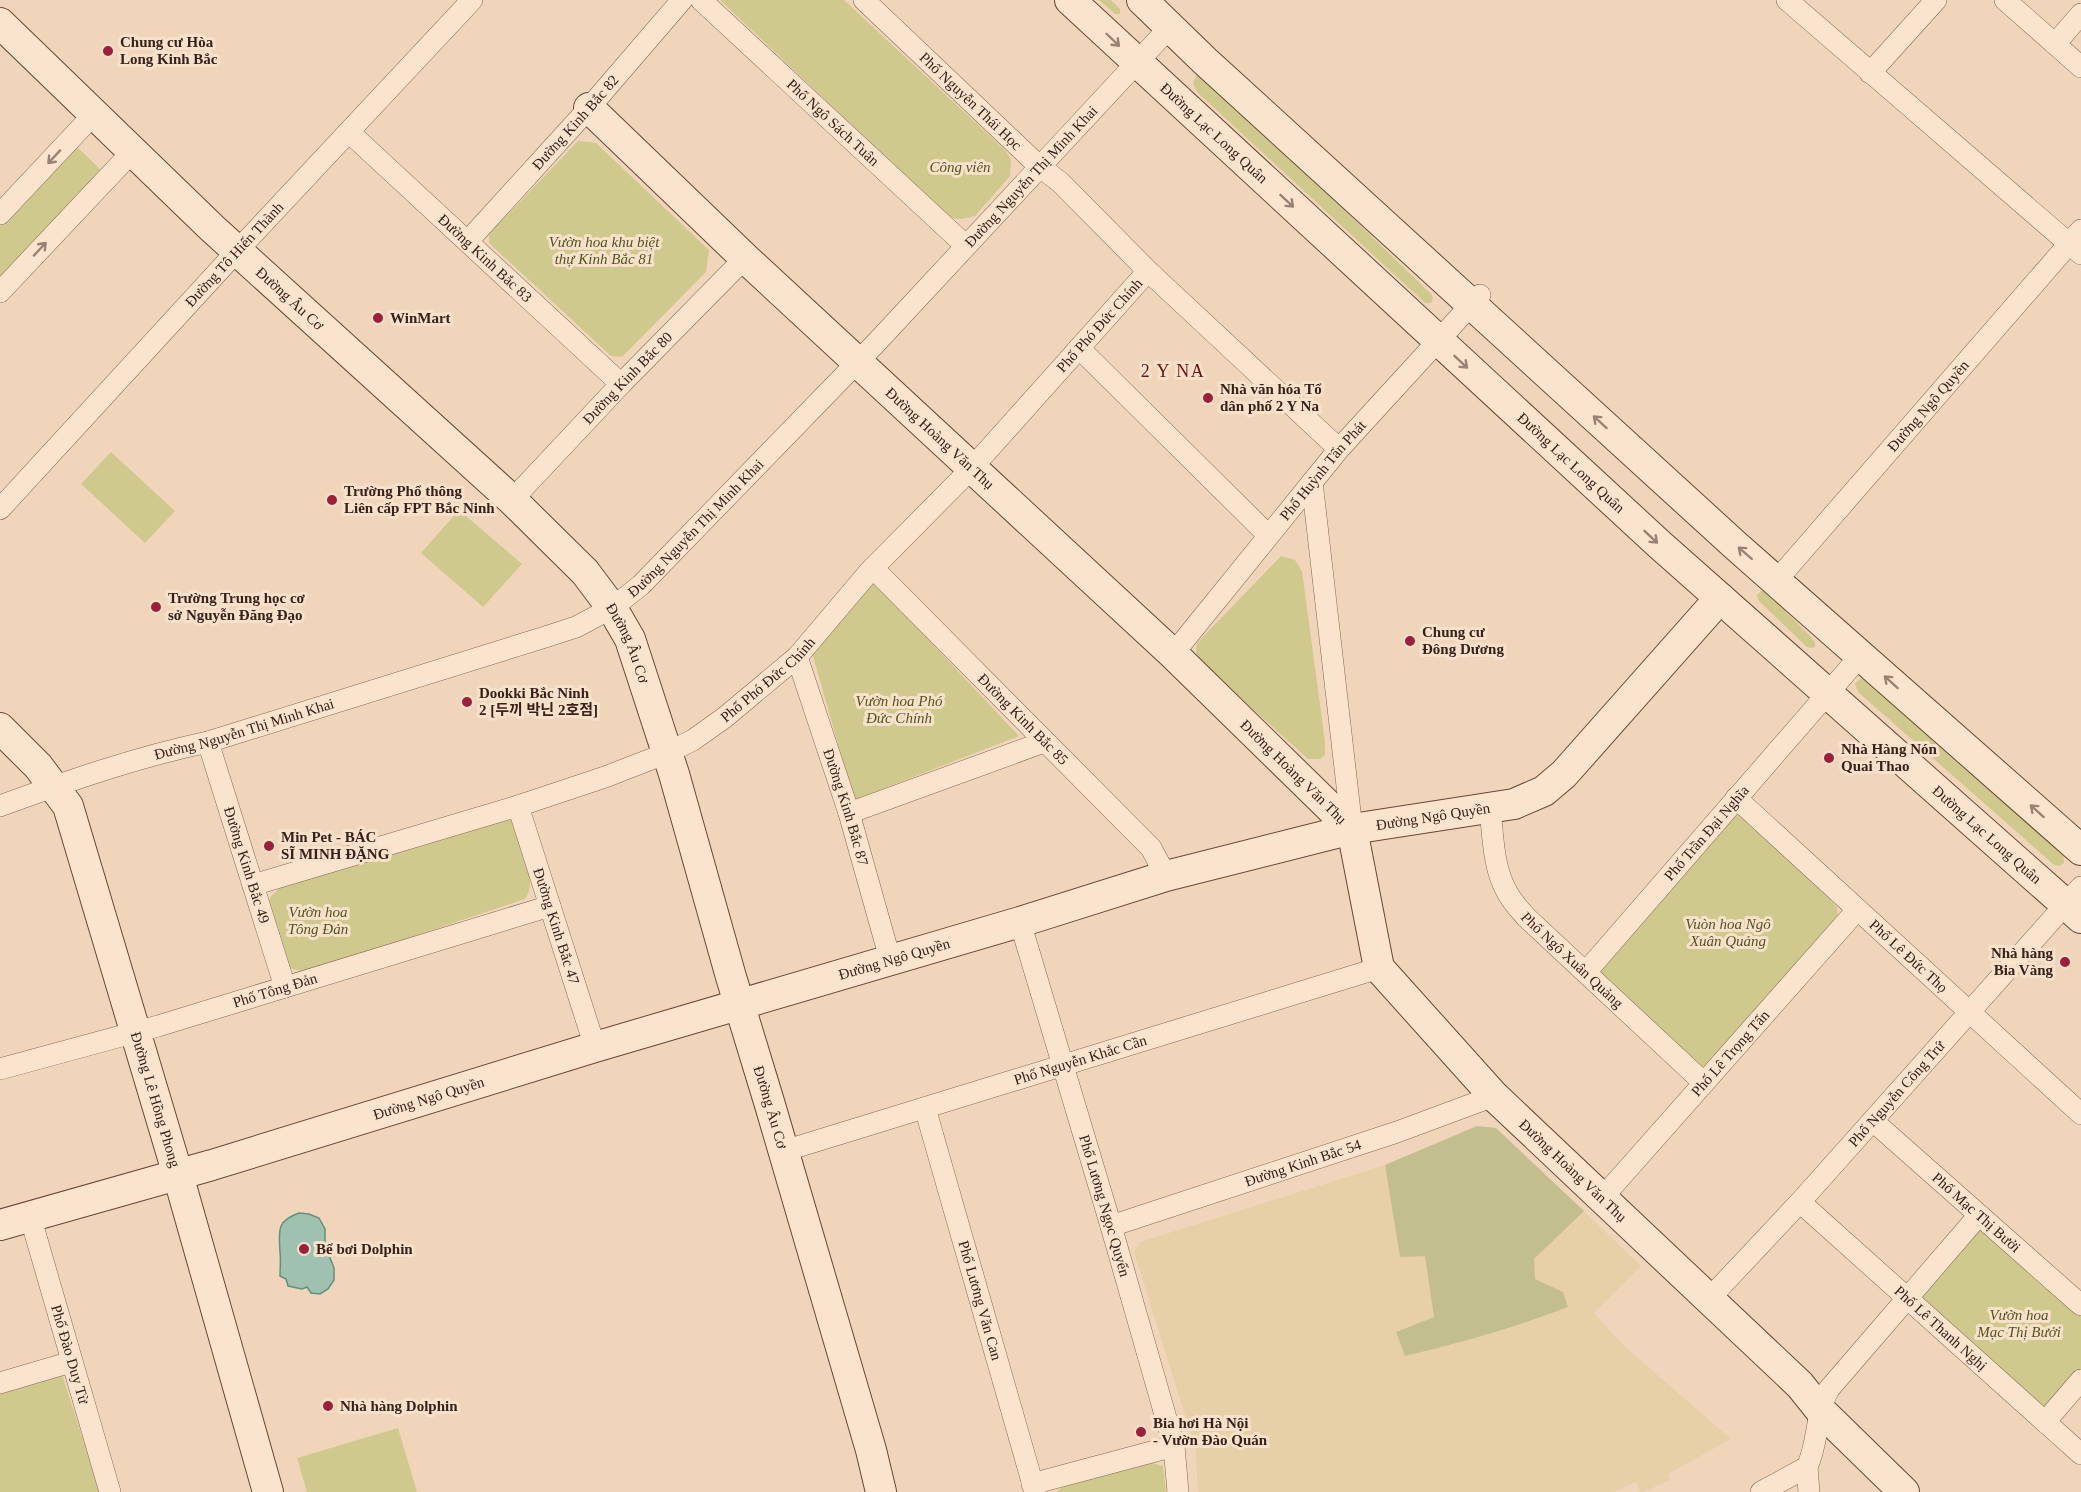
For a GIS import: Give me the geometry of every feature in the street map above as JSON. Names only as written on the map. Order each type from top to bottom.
[{"type":"street","name":"Đường Tô Hiến Thành","points":[[0,509],[472,0]]},
{"type":"street","name":"Đường Kinh Bắc 82","points":[[468,241],[682,0]]},
{"type":"street","name":"Phố Ngô Sách Tuân","points":[[701,0],[966,245]]},
{"type":"street","name":"Phố Nguyễn Thái Học","points":[[864,0],[1040,167],[1060,182],[1148,271],[1339,449]]},
{"type":"street","name":"Đường Lạc Long Quân","points":[[1070,0],[1438,341],[1828,695],[2076,903]]},
{"type":"street","points":[[1142,0],[1205,61],[1476,299],[1776,581],[2081,850]]},
{"type":"street","points":[[1787,0],[1870,73],[2077,243]]},
{"type":"street","points":[[1870,73],[1936,0]]},
{"type":"street","points":[[2005,0],[2081,67]]},
{"type":"street","points":[[2055,44],[2081,14]]},
{"type":"street","name":"Đường Âu Cơ","points":[[0,23],[238,250],[512,500],[585,572],[612,608],[630,639],[667,753],[871,1450],[881,1492]]},
{"type":"street","name":"Đường Nguyễn Thị Minh Khai","points":[[0,806],[54,786],[208,742],[576,627],[612,608],[641,585],[858,362],[1170,27]]},
{"type":"street","name":"Đường Hoàng Văn Thụ","points":[[588,108],[971,469],[1173,654],[1352,829],[1379,968],[1494,1096],[1800,1385],[1820,1410],[1904,1492]]},
{"type":"street","points":[[0,214],[94,114]]},
{"type":"street","name":"Đường Kinh Bắc 83","points":[[350,133],[621,384]]},
{"type":"street","points":[[0,292],[133,151]]},
{"type":"street","name":"Đường Ngô Quyền","points":[[1776,581],[2077,243]]},
{"type":"street","name":"Đường Kinh Bắc 80","points":[[512,500],[621,384],[745,258]]},
{"type":"street","name":"Phố Phó Đức Chính","points":[[253,885],[518,806],[605,777],[667,753],[693,740],[724,718],[797,657],[873,568],[971,469],[1148,271]]},
{"type":"street","name":"Phố Huỳnh Tấn Phát","points":[[1173,654],[1339,449],[1476,299]]},
{"type":"street","points":[[1079,348],[1268,535]]},
{"type":"street","points":[[1312,482],[1352,829]]},
{"type":"street","name":"Đường Kinh Bắc 85","points":[[873,568],[1151,848],[1166,876]]},
{"type":"street","name":"Đường Ngô Quyền","points":[[0,1225],[178,1175],[1166,876],[1352,829],[1514,804],[1525,800],[1544,791],[1564,774],[1720,598]]},
{"type":"street","name":"Phố Trần Đại Nghĩa","points":[[1586,972],[1861,655]]},
{"type":"street","name":"Đường Kinh Bắc 87","points":[[797,657],[849,813],[890,959]]},
{"type":"street","name":"Đường Lê Hồng Phong","points":[[0,728],[38,766],[68,806],[178,1175],[268,1492]]},
{"type":"street","name":"Đường Kinh Bắc 49","points":[[208,742],[285,987]]},
{"type":"street","points":[[849,813],[1044,742]]},
{"type":"street","name":"Phố Lê Đức Thọ","points":[[1736,798],[2081,1114]]},
{"type":"street","name":"Đường Kinh Bắc 47","points":[[518,806],[595,1047]]},
{"type":"street","name":"Phố Ngô Xuân Quảng","points":[[1490,808],[1495,854],[1506,891],[1527,918],[1704,1083]]},
{"type":"street","name":"Phố Nguyễn Công Trứ","points":[[1708,1299],[1800,1202],[1970,1012],[2076,903]]},
{"type":"street","name":"Phố Tông Đản","points":[[0,1070],[285,987],[550,906]]},
{"type":"street","name":"Phố Lê Trọng Tấn","points":[[1603,1197],[1857,910]]},
{"type":"street","name":"Phố Lương Ngọc Quyến","points":[[1020,922],[1174,1446],[1178,1492]]},
{"type":"street","name":"Phố Nguyễn Khắc Cần","points":[[784,1151],[1379,968]]},
{"type":"street","name":"Đường Kinh Bắc 54","points":[[1111,1226],[1397,1132],[1494,1096]]},
{"type":"street","name":"Phố Lương Văn Can","points":[[925,1108],[1034,1488]]},
{"type":"street","name":"Phố Mạc Thị Bưởi","points":[[1872,1121],[2081,1305]]},
{"type":"street","name":"Phố Lê Thanh Nghị","points":[[1800,1202],[2081,1454]]},
{"type":"street","points":[[1809,1492],[1807,1467],[1813,1452],[1820,1410],[1829,1389],[1979,1215]]},
{"type":"street","name":"Phố Đào Duy Từ","points":[[30,1216],[110,1492]]},
{"type":"street","points":[[0,1383],[71,1362]]},
{"type":"street","points":[[2045,1422],[2081,1380]]},
{"type":"street","points":[[1034,1488],[1174,1446]]},
{"type":"street","points":[[1761,1492],[1807,1467]]},
{"type":"shaded area","points":[[1477,1126],[1496,1128],[1584,1211],[1534,1259],[1535,1279],[1563,1292],[1568,1307],[1528,1322],[1405,1356],[1396,1332],[1434,1317],[1425,1256],[1400,1257],[1385,1165]]},
{"type":"shaded area","points":[[1385,1165],[1400,1256],[1425,1255],[1434,1317],[1396,1332],[1405,1356],[1486,1335],[1568,1307],[1563,1292],[1534,1279],[1534,1259],[1584,1211],[1641,1266],[1594,1313],[1624,1346],[1731,1439],[1668,1474],[1670,1480],[1644,1492],[1640,1492],[1636,1482],[1613,1492],[1198,1492],[1195,1447],[1134,1252],[1140,1242]]},
{"type":"shaded area","name":"Bể bơi Dolphin","points":[[299,1213],[319,1218],[325,1229],[325,1245],[334,1268],[334,1280],[328,1289],[320,1294],[311,1293],[307,1287],[302,1289],[288,1286],[286,1279],[280,1276],[280,1228],[286,1220]]},
{"type":"green space","name":"Công viên","points":[[720,0],[844,0],[1006,151],[1011,160],[1010,176],[975,216],[962,219],[950,218]]},
{"type":"green space","points":[[1099,0],[1111,0],[1120,9],[1120,14],[1115,14]]},
{"type":"green space","points":[[1196,75],[1206,76],[1431,294],[1433,298],[1431,303],[1425,303],[1198,93],[1193,84]]},
{"type":"green space","name":"Vườn hoa khu biệt thự Kinh Bắc 81","points":[[578,141],[596,143],[709,250],[706,272],[622,357],[611,356],[489,243],[489,234]]},
{"type":"green space","points":[[76,146],[102,171],[0,278],[0,226]]},
{"type":"green space","points":[[111,452],[175,511],[145,543],[81,484]]},
{"type":"green space","points":[[459,510],[522,564],[483,607],[421,553]]},
{"type":"green space","points":[[1281,556],[1295,560],[1302,571],[1325,742],[1325,755],[1320,759],[1308,759],[1202,663],[1196,653],[1197,643]]},
{"type":"green space","name":"Vườn hoa Phó Đức Chính","points":[[873,581],[1019,736],[854,800],[811,649]]},
{"type":"green space","points":[[1762,590],[1767,592],[1810,636],[1815,642],[1815,647],[1807,647],[1759,601],[1757,595]]},
{"type":"green space","points":[[1863,677],[2063,852],[2064,863],[2059,866],[2054,865],[1858,692],[1855,683]]},
{"type":"green space","name":"Vuòn hoa Ngô Xuân Quảng","points":[[1730,812],[1746,813],[1837,907],[1839,923],[1709,1071],[1698,1071],[1598,975],[1598,964]]},
{"type":"green space","name":"Vườn hoa Tông Đản","points":[[508,818],[514,821],[527,861],[530,882],[525,899],[307,972],[292,969],[284,963],[268,902],[282,886]]},
{"type":"green space","name":"Vườn hoa Mạc Thị Bưởi","points":[[1975,1225],[2081,1309],[2081,1375],[2041,1412],[1919,1302],[1918,1291]]},
{"type":"green space","points":[[62,1374],[100,1492],[0,1492],[0,1394]]},
{"type":"green space","points":[[398,1428],[417,1492],[307,1492],[297,1458]]},
{"type":"green space","points":[[1153,1463],[1163,1466],[1166,1492],[1056,1492],[1064,1486]]},
{"type":"place","name":"Chung cư Hòa Long Kinh Bắc","points":[[108,51]]},
{"type":"place","name":"WinMart","points":[[378,318]]},
{"type":"place","name":"Nhà văn hóa Tổ dân phố 2 Y Na","points":[[1208,398]]},
{"type":"place","name":"Trường Phổ thông Liên cấp FPT Bắc Ninh","points":[[332,500]]},
{"type":"place","name":"Trường Trung học cơ sở Nguyễn Đăng Đạo","points":[[156,607]]},
{"type":"place","name":"Chung cư Đông Dương","points":[[1410,641]]},
{"type":"place","name":"Dookki Bắc Ninh 2 [두끼 박닌 2호점]","points":[[467,702]]},
{"type":"place","name":"Nhà Hàng Nón Quai Thao","points":[[1829,758]]},
{"type":"place","name":"Min Pet - BÁC SĨ MINH ĐẶNG","points":[[269,846]]},
{"type":"place","name":"Nhà hàng Bia Vàng","points":[[2065,962]]},
{"type":"place","name":"Bể bơi Dolphin","points":[[304,1249]]},
{"type":"place","name":"Nhà hàng Dolphin","points":[[328,1406]]},
{"type":"place","name":"Bia hơi Hà Nội - Vườn Đào Quán","points":[[1141,1432]]},
{"type":"district","name":"2 Y NA","points":[[1173,371]]}]
